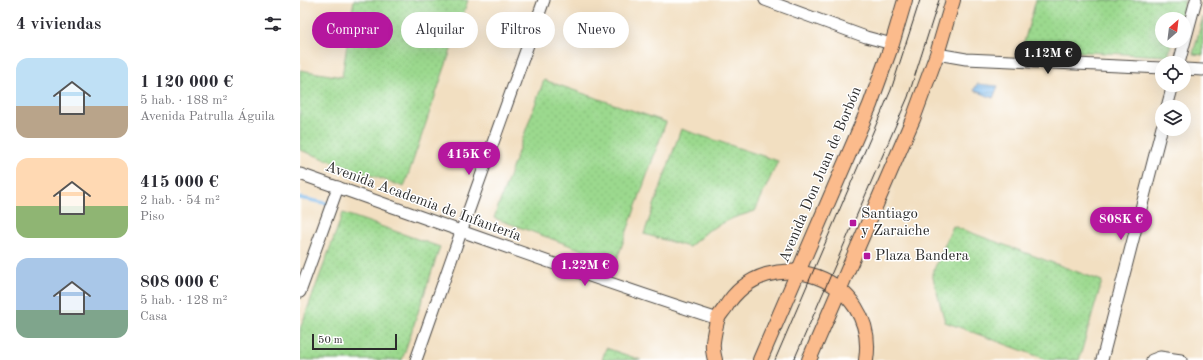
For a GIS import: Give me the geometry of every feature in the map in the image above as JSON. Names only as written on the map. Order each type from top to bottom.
[{"type":"main road","name":"Avenida Don Juan de Borbón","points":[[760,360],[870,105],[892,44],[905,0]]},
{"type":"main road","points":[[809,360],[913,119],[937,54],[953,0]]},
{"type":"main road","points":[[715,360],[712,347],[718,319],[731,298],[750,282],[774,272],[798,271],[820,277],[839,288],[854,306],[864,326],[867,349],[866,360]]},
{"type":"street","points":[[416,360],[544,0]]},
{"type":"street","points":[[766,0],[860,35],[892,44]]},
{"type":"street","points":[[1180,56],[1196,0]]},
{"type":"street","points":[[937,54],[966,59],[1155,68]]},
{"type":"street","points":[[1191,69],[1203,70]]},
{"type":"street","points":[[1102,360],[1160,136]]},
{"type":"street","name":"Avenida Academia de Infantería","points":[[300,174],[461,232],[718,319]]},
{"type":"street","points":[[300,292],[338,187]]},
{"type":"street","points":[[1152,360],[1160,357],[1181,360]]},
{"type":"green space","points":[[354,0],[468,0],[464,12],[401,12],[401,48],[452,48],[404,187],[300,150],[300,70],[342,77],[347,48],[393,48],[393,12],[352,12]]},
{"type":"green space","points":[[1036,0],[1185,0],[1182,12],[1155,12],[1155,48],[1171,48],[1168,56],[1022,49]]},
{"type":"green space","points":[[1203,17],[1203,55],[1193,54]]},
{"type":"green space","points":[[544,80],[666,122],[616,262],[494,218]]},
{"type":"green space","points":[[681,129],[778,161],[755,211],[733,218],[709,230],[689,247],[644,234]]},
{"type":"green space","points":[[343,213],[440,247],[402,360],[300,360],[300,329]]},
{"type":"green space","points":[[953,226],[1102,281],[1079,360],[1048,360],[945,322],[932,274]]},
{"type":"green space","points":[[606,348],[641,360],[602,360]]},
{"type":"water","points":[[977,84],[998,86],[993,98],[974,90]]},
{"type":"waterway","points":[[300,198],[330,204]]},
{"type":"tram line","points":[[775,360],[891,90],[920,0]]},
{"type":"tram line","points":[[794,360],[908,97],[939,0]]},
{"type":"place","name":"Santiago y Zaraiche","points":[[853,223]]},
{"type":"place","name":"Plaza Bandera","points":[[867,256]]}]
